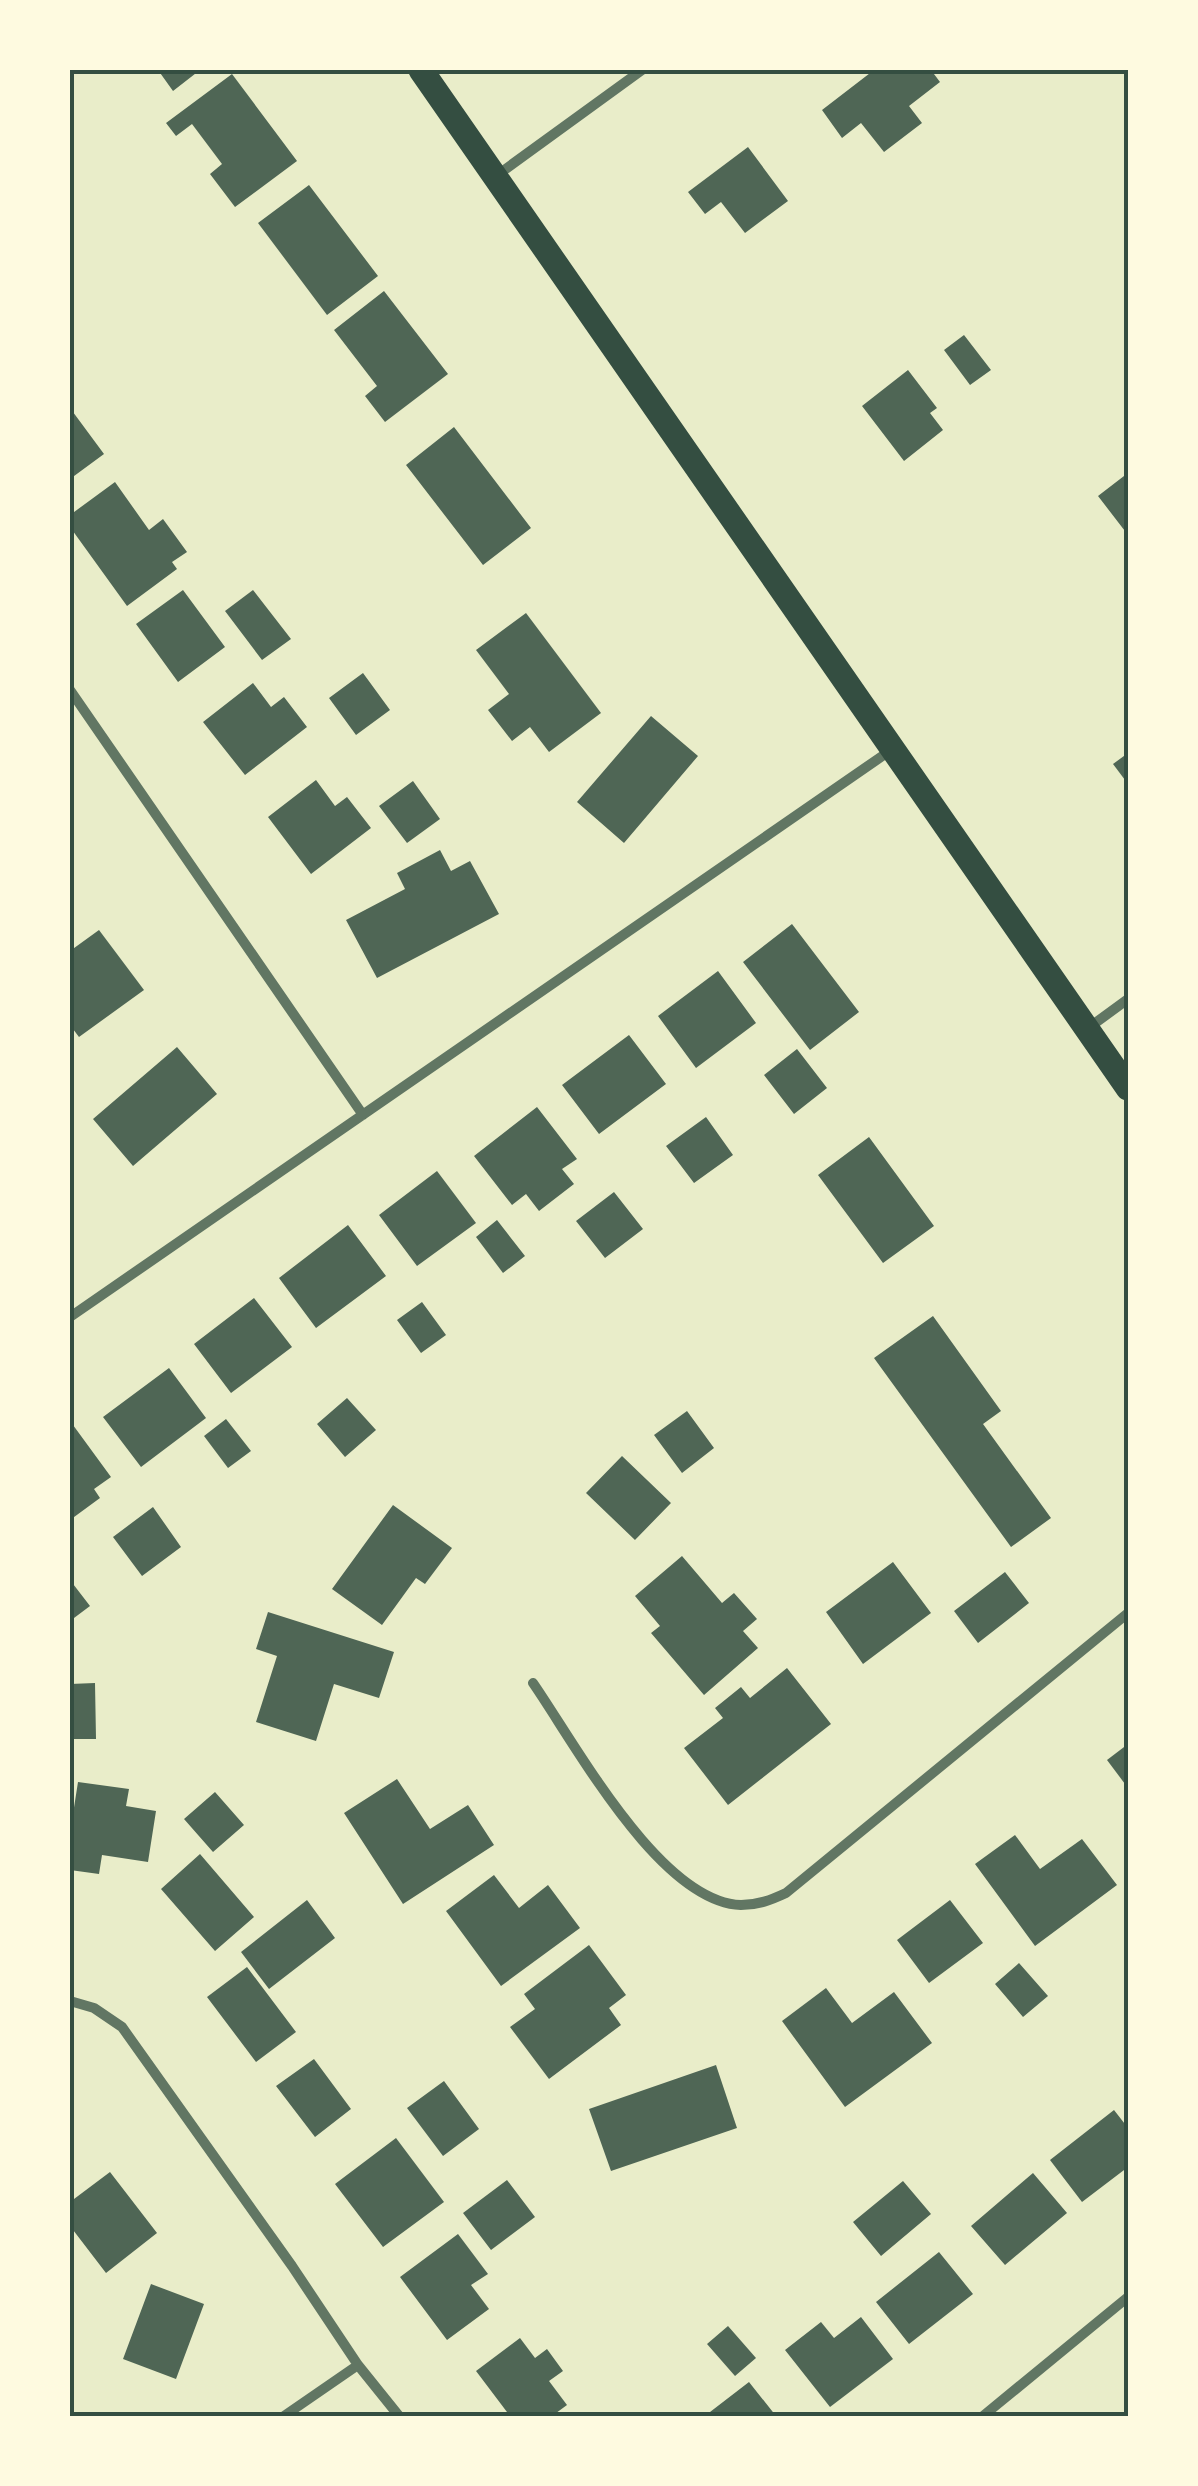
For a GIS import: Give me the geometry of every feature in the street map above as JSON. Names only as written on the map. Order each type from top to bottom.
[{"type":"main road","points":[[421,70],[1128,1088]]},
{"type":"street","points":[[495,176],[642,70]]},
{"type":"street","points":[[70,690],[364,1115]]},
{"type":"street","points":[[70,1317],[891,750]]},
{"type":"street","points":[[1086,1029],[1128,999]]},
{"type":"street","points":[[533,1683],[638,1836],[671,1872],[702,1892],[737,1905],[762,1904],[786,1893],[1128,1613]]},
{"type":"street","points":[[70,2001],[94,2008],[122,2027],[358,2365],[399,2416]]},
{"type":"street","points":[[983,2416],[1128,2297]]},
{"type":"street","points":[[284,2416],[358,2365]]},
{"type":"building","points":[[158,70],[200,70],[173,91]]},
{"type":"building","points":[[874,70],[931,70],[940,82],[909,106],[922,123],[884,152],[861,123],[842,138],[822,110]]},
{"type":"building","points":[[232,74],[297,161],[235,207],[210,174],[222,164],[192,124],[176,136],[166,123]]},
{"type":"building","points":[[748,147],[788,201],[745,233],[721,202],[705,214],[688,192]]},
{"type":"building","points":[[309,185],[378,276],[327,315],[258,223]]},
{"type":"building","points":[[384,291],[448,374],[385,422],[365,396],[377,386],[334,330]]},
{"type":"building","points":[[964,335],[991,370],[970,385],[944,350]]},
{"type":"building","points":[[908,370],[937,408],[930,413],[943,430],[904,461],[862,406]]},
{"type":"building","points":[[70,408],[104,454],[70,479]]},
{"type":"building","points":[[454,427],[531,528],[483,565],[406,465]]},
{"type":"building","points":[[1124,476],[1128,481],[1128,535],[1098,496]]},
{"type":"building","points":[[115,482],[149,530],[163,519],[187,552],[172,562],[177,569],[127,606],[70,527],[70,515]]},
{"type":"building","points":[[183,590],[225,647],[178,682],[136,624]]},
{"type":"building","points":[[253,590],[291,639],[262,660],[225,611]]},
{"type":"building","points":[[526,613],[601,713],[549,752],[530,727],[512,741],[488,710],[509,694],[476,650]]},
{"type":"building","points":[[363,673],[390,710],[356,735],[329,698]]},
{"type":"building","points":[[253,683],[271,707],[284,697],[307,727],[245,775],[203,722]]},
{"type":"building","points":[[651,716],[698,756],[624,843],[577,802]]},
{"type":"building","points":[[1128,753],[1128,784],[1113,764]]},
{"type":"building","points":[[316,780],[335,806],[347,797],[371,828],[311,874],[268,817]]},
{"type":"building","points":[[413,781],[440,819],[407,843],[379,806]]},
{"type":"building","points":[[440,850],[451,871],[470,861],[499,914],[377,978],[346,920],[405,889],[397,873]]},
{"type":"building","points":[[792,924],[859,1012],[810,1050],[743,962]]},
{"type":"building","points":[[99,930],[144,990],[79,1037],[70,1025],[70,1004],[74,1001],[70,995],[70,951]]},
{"type":"building","points":[[718,971],[756,1023],[696,1068],[658,1016]]},
{"type":"building","points":[[629,1035],[666,1084],[599,1134],[562,1085]]},
{"type":"building","points":[[177,1047],[217,1094],[133,1166],[93,1119]]},
{"type":"building","points":[[797,1049],[827,1088],[794,1114],[764,1075]]},
{"type":"building","points":[[537,1107],[577,1159],[562,1169],[574,1184],[539,1211],[526,1194],[512,1205],[474,1156]]},
{"type":"building","points":[[706,1117],[733,1155],[694,1183],[666,1146]]},
{"type":"building","points":[[869,1137],[934,1226],[883,1263],[818,1175]]},
{"type":"building","points":[[437,1171],[476,1223],[417,1266],[379,1215]]},
{"type":"building","points":[[614,1192],[643,1229],[605,1258],[576,1221]]},
{"type":"building","points":[[497,1220],[525,1256],[503,1273],[476,1237]]},
{"type":"building","points":[[348,1225],[386,1276],[316,1328],[279,1278]]},
{"type":"building","points":[[254,1298],[292,1347],[231,1393],[194,1344]]},
{"type":"building","points":[[422,1302],[446,1335],[421,1353],[397,1320]]},
{"type":"building","points":[[933,1316],[1001,1411],[983,1424],[1051,1518],[1011,1547],[874,1358]]},
{"type":"building","points":[[169,1368],[206,1418],[141,1467],[103,1417]]},
{"type":"building","points":[[347,1398],[376,1430],[345,1457],[317,1424]]},
{"type":"building","points":[[687,1411],[714,1448],[682,1473],[654,1435]]},
{"type":"building","points":[[226,1419],[251,1451],[228,1468],[204,1436]]},
{"type":"building","points":[[73,1425],[111,1477],[94,1489],[100,1498],[70,1520],[70,1427]]},
{"type":"building","points":[[622,1456],[671,1503],[635,1540],[586,1493]]},
{"type":"building","points":[[393,1505],[452,1548],[425,1584],[416,1578],[382,1625],[332,1589]]},
{"type":"building","points":[[153,1507],[181,1547],[142,1576],[113,1537]]},
{"type":"building","points":[[682,1556],[722,1603],[734,1593],[757,1619],[743,1631],[758,1648],[704,1695],[651,1633],[660,1626],[635,1596]]},
{"type":"building","points":[[893,1562],[931,1613],[863,1664],[826,1612]]},
{"type":"building","points":[[1005,1572],[1029,1603],[978,1643],[954,1611]]},
{"type":"building","points":[[70,1580],[90,1606],[70,1621]]},
{"type":"building","points":[[268,1612],[394,1652],[379,1698],[334,1684],[316,1741],[256,1722],[277,1656],[256,1649]]},
{"type":"building","points":[[787,1668],[831,1724],[728,1805],[684,1748],[723,1718],[715,1708],[741,1687],[750,1698]]},
{"type":"building","points":[[95,1683],[96,1739],[70,1739],[70,1684]]},
{"type":"building","points":[[1128,1744],[1128,1788],[1107,1760]]},
{"type":"building","points":[[397,1779],[430,1829],[468,1805],[494,1845],[403,1904],[344,1813]]},
{"type":"building","points":[[78,1782],[129,1789],[126,1806],[156,1811],[148,1862],[102,1855],[99,1874],[70,1870],[70,1833]]},
{"type":"building","points":[[215,1792],[244,1825],[213,1852],[184,1819]]},
{"type":"building","points":[[1015,1835],[1040,1869],[1082,1839],[1117,1885],[1035,1946],[975,1864]]},
{"type":"building","points":[[200,1854],[254,1917],[215,1951],[161,1889]]},
{"type":"building","points":[[494,1875],[519,1908],[548,1885],[580,1928],[501,1986],[446,1911]]},
{"type":"building","points":[[307,1900],[335,1938],[269,1989],[241,1952]]},
{"type":"building","points":[[950,1900],[983,1943],[929,1983],[897,1940]]},
{"type":"building","points":[[589,1945],[626,1995],[609,2008],[621,2025],[549,2079],[510,2027],[535,2009],[524,1994]]},
{"type":"building","points":[[1019,1963],[1048,1996],[1023,2017],[995,1984]]},
{"type":"building","points":[[247,1967],[296,2032],[256,2062],[207,1997]]},
{"type":"building","points":[[826,1988],[852,2023],[894,1992],[932,2043],[845,2107],[782,2021]]},
{"type":"building","points":[[314,2059],[351,2109],[315,2137],[276,2086]]},
{"type":"building","points":[[716,2065],[737,2128],[611,2171],[589,2109]]},
{"type":"building","points":[[444,2081],[479,2129],[443,2156],[407,2108]]},
{"type":"building","points":[[1114,2110],[1128,2128],[1128,2167],[1082,2202],[1050,2160]]},
{"type":"building","points":[[396,2138],[444,2202],[383,2247],[335,2184]]},
{"type":"building","points":[[110,2172],[157,2233],[106,2273],[70,2226],[70,2202]]},
{"type":"building","points":[[1033,2173],[1067,2213],[1005,2265],[971,2226]]},
{"type":"building","points":[[507,2180],[535,2217],[491,2250],[463,2213]]},
{"type":"building","points":[[903,2181],[931,2214],[881,2256],[853,2222]]},
{"type":"building","points":[[458,2234],[488,2274],[471,2285],[489,2309],[447,2340],[400,2277]]},
{"type":"building","points":[[939,2252],[973,2294],[909,2344],[876,2302]]},
{"type":"building","points":[[151,2284],[204,2304],[176,2379],[123,2359]]},
{"type":"building","points":[[861,2317],[893,2359],[830,2407],[785,2350],[821,2322],[834,2338]]},
{"type":"building","points":[[728,2326],[756,2358],[735,2376],[707,2344]]},
{"type":"building","points":[[520,2338],[535,2358],[547,2349],[563,2371],[549,2381],[567,2405],[552,2416],[510,2416],[476,2371]]},
{"type":"building","points":[[749,2382],[776,2416],[713,2416],[710,2412]]}]
